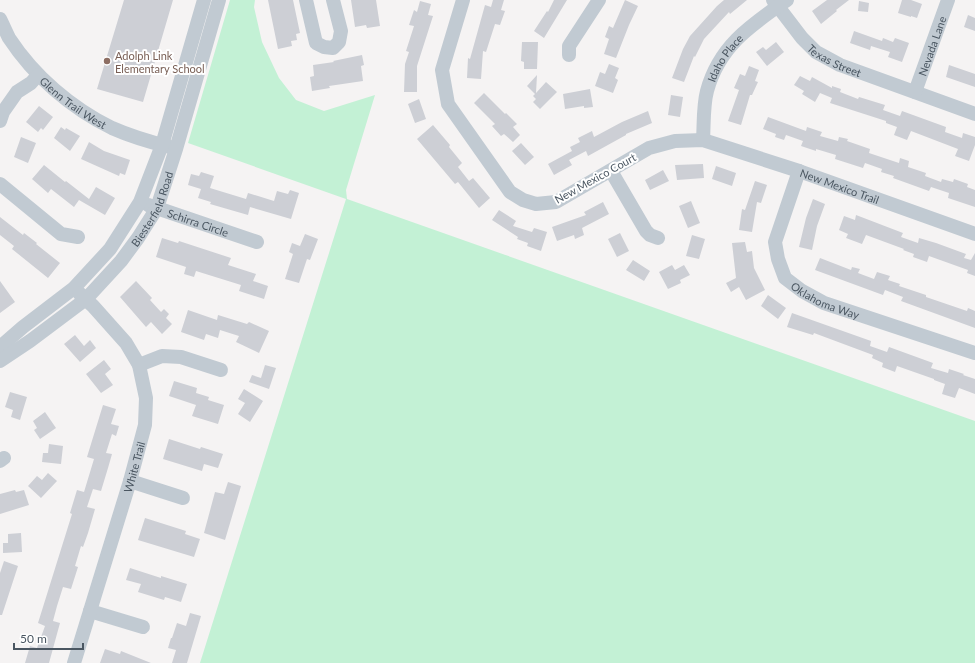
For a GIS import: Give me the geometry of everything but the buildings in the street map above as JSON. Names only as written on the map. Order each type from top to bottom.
[{"type":"street","name":"Biesterfield Road","points":[[1,351],[23,327],[74,288],[110,249],[140,202],[162,145],[204,0]]},
{"type":"street","name":"Biesterfield Road","points":[[1,351],[30,341],[86,299],[121,261],[157,208],[176,149],[219,0]]},
{"type":"street","points":[[306,0],[316,43],[324,47],[333,48],[339,42],[341,31],[334,0]]},
{"type":"street","name":"New Mexico Court","points":[[463,0],[442,70],[448,104],[510,192],[523,200],[536,204],[556,202],[649,148],[675,141],[703,140]]},
{"type":"street","points":[[569,55],[569,46],[599,0]]},
{"type":"street","name":"Nevada Lane","points":[[915,92],[948,0]]},
{"type":"street","name":"Texas Street","points":[[779,2],[802,38],[816,52],[840,65],[975,114]]},
{"type":"street","name":"Idaho Place","points":[[703,140],[707,92],[714,71],[725,52],[741,35],[779,2]]},
{"type":"street","name":"Glenn Trail West","points":[[0,19],[9,38],[38,75],[60,95],[95,119],[112,128],[136,138],[176,149]]},
{"type":"street","points":[[0,121],[3,112],[17,92],[38,75]]},
{"type":"street","name":"New Mexico Trail","points":[[703,140],[799,170],[975,234]]},
{"type":"street","name":"Oklahoma Way","points":[[799,170],[775,242],[778,259],[785,278],[824,303],[975,353]]},
{"type":"street","points":[[611,171],[646,231],[650,235],[658,238]]},
{"type":"street","points":[[0,184],[61,234],[78,237]]},
{"type":"street","name":"Schirra Circle","points":[[140,202],[257,242]]},
{"type":"street","name":"White Trail","points":[[74,288],[126,342],[139,365],[146,398],[145,425],[130,481],[74,663]]},
{"type":"street","points":[[139,365],[162,356],[181,357],[221,370]]},
{"type":"street","points":[[130,481],[182,498]]},
{"type":"street","points":[[90,611],[143,627]]},
{"type":"green space","points":[[230,0],[255,0],[254,7],[262,42],[279,78],[296,100],[324,111],[375,95],[346,190],[347,199],[975,421],[975,663],[200,663],[346,199],[188,143]]},
{"type":"place","name":"Adolph Link Elementary School","points":[[107,61]]}]
